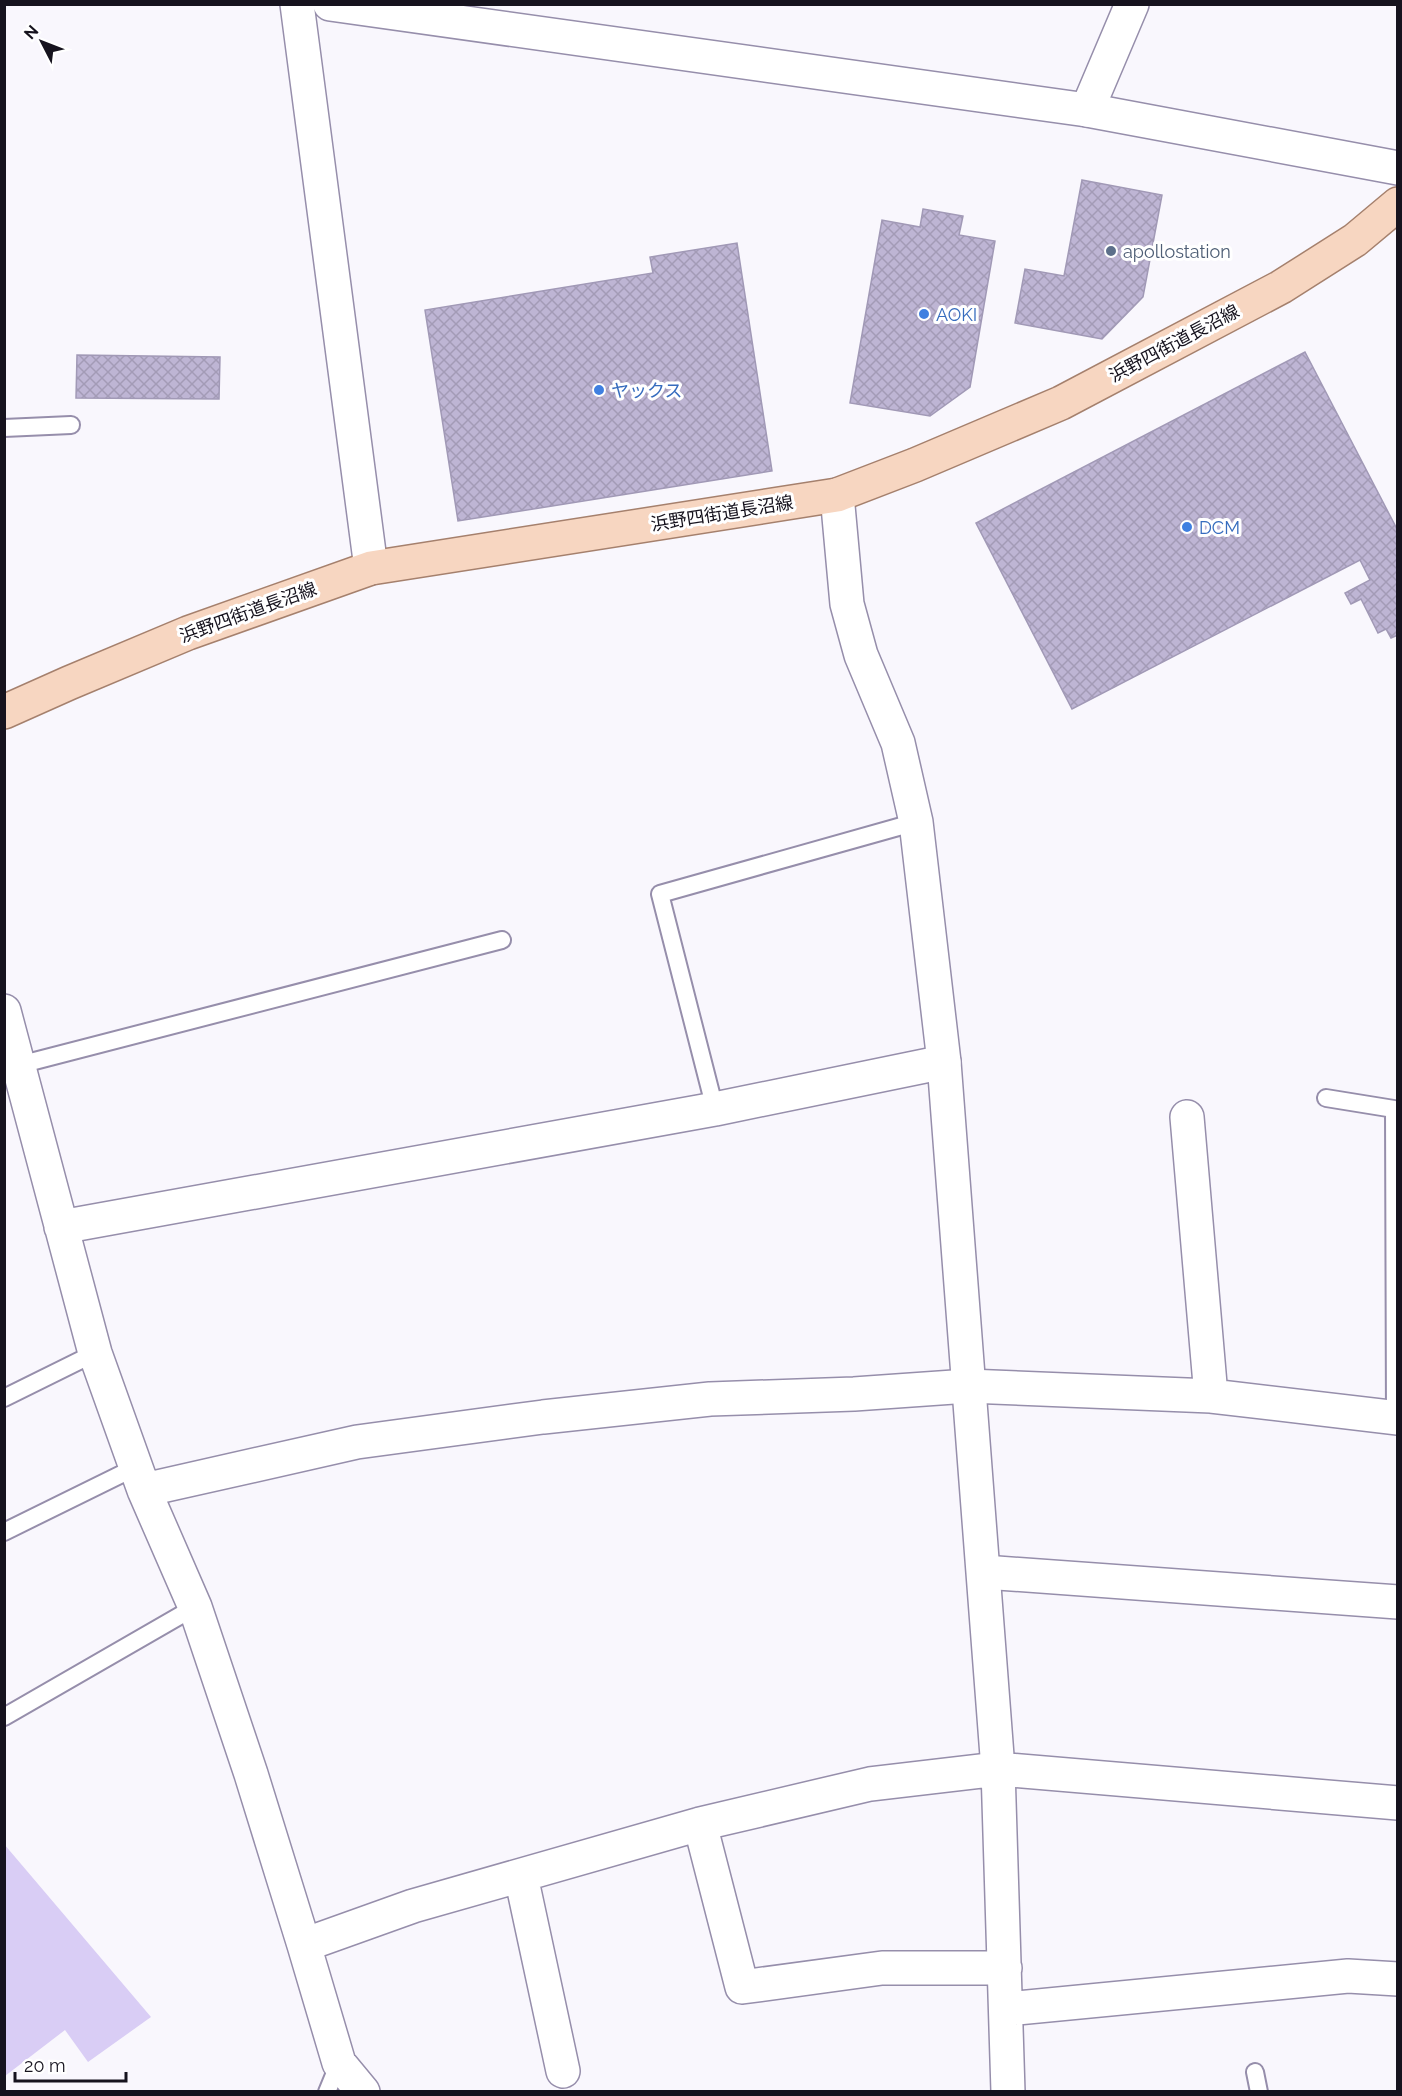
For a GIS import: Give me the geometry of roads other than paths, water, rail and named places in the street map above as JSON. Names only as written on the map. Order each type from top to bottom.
[{"type":"main road","name":"浜野四街道長沼線","points":[[4,712],[69,682],[188,633],[371,568],[837,495],[915,465],[1061,403],[1281,287],[1354,240],[1398,204]]},
{"type":"street","points":[[297,4],[371,568]]},
{"type":"street","points":[[330,4],[1087,110],[1398,168]]},
{"type":"street","points":[[1087,110],[1132,4]]},
{"type":"street","points":[[837,495],[847,604],[861,656],[898,743],[916,822],[944,1062],[998,1769],[1008,2091]]},
{"type":"street","points":[[4,1011],[95,1353],[140,1479],[195,1607],[251,1774],[304,1945],[333,2077],[363,2091]]},
{"type":"street","points":[[61,1227],[715,1109],[944,1062]]},
{"type":"street","points":[[1187,1117],[1211,1396]]},
{"type":"street","points":[[140,1479],[357,1442],[543,1417],[710,1399],[854,1394],[968,1386],[1211,1396],[1396,1418]]},
{"type":"street","points":[[984,1572],[1398,1602]]},
{"type":"street","points":[[304,1945],[413,1906],[700,1824],[870,1785],[998,1769],[1398,1803]]},
{"type":"street","points":[[700,1824],[742,1987],[882,1968],[1005,1968]]},
{"type":"street","points":[[521,1876],[563,2071]]},
{"type":"street","points":[[1006,2009],[1348,1976],[1398,1979]]},
{"type":"lane","points":[[4,428],[70,425]]},
{"type":"lane","points":[[715,1109],[660,894],[916,822]]},
{"type":"lane","points":[[19,1065],[502,940]]},
{"type":"lane","points":[[1326,1098],[1394,1109],[1396,1418]]},
{"type":"lane","points":[[4,1398],[95,1353]]},
{"type":"lane","points":[[4,1532],[140,1479]]},
{"type":"lane","points":[[4,1717],[195,1607]]},
{"type":"lane","points":[[1255,2072],[1259,2091]]},
{"type":"place","name":"apollostation","points":[[1111,251]]},
{"type":"place","name":"AOKI","points":[[924,314]]},
{"type":"place","name":"ヤックス","points":[[599,390]]},
{"type":"place","name":"DCM","points":[[1187,527]]}]
